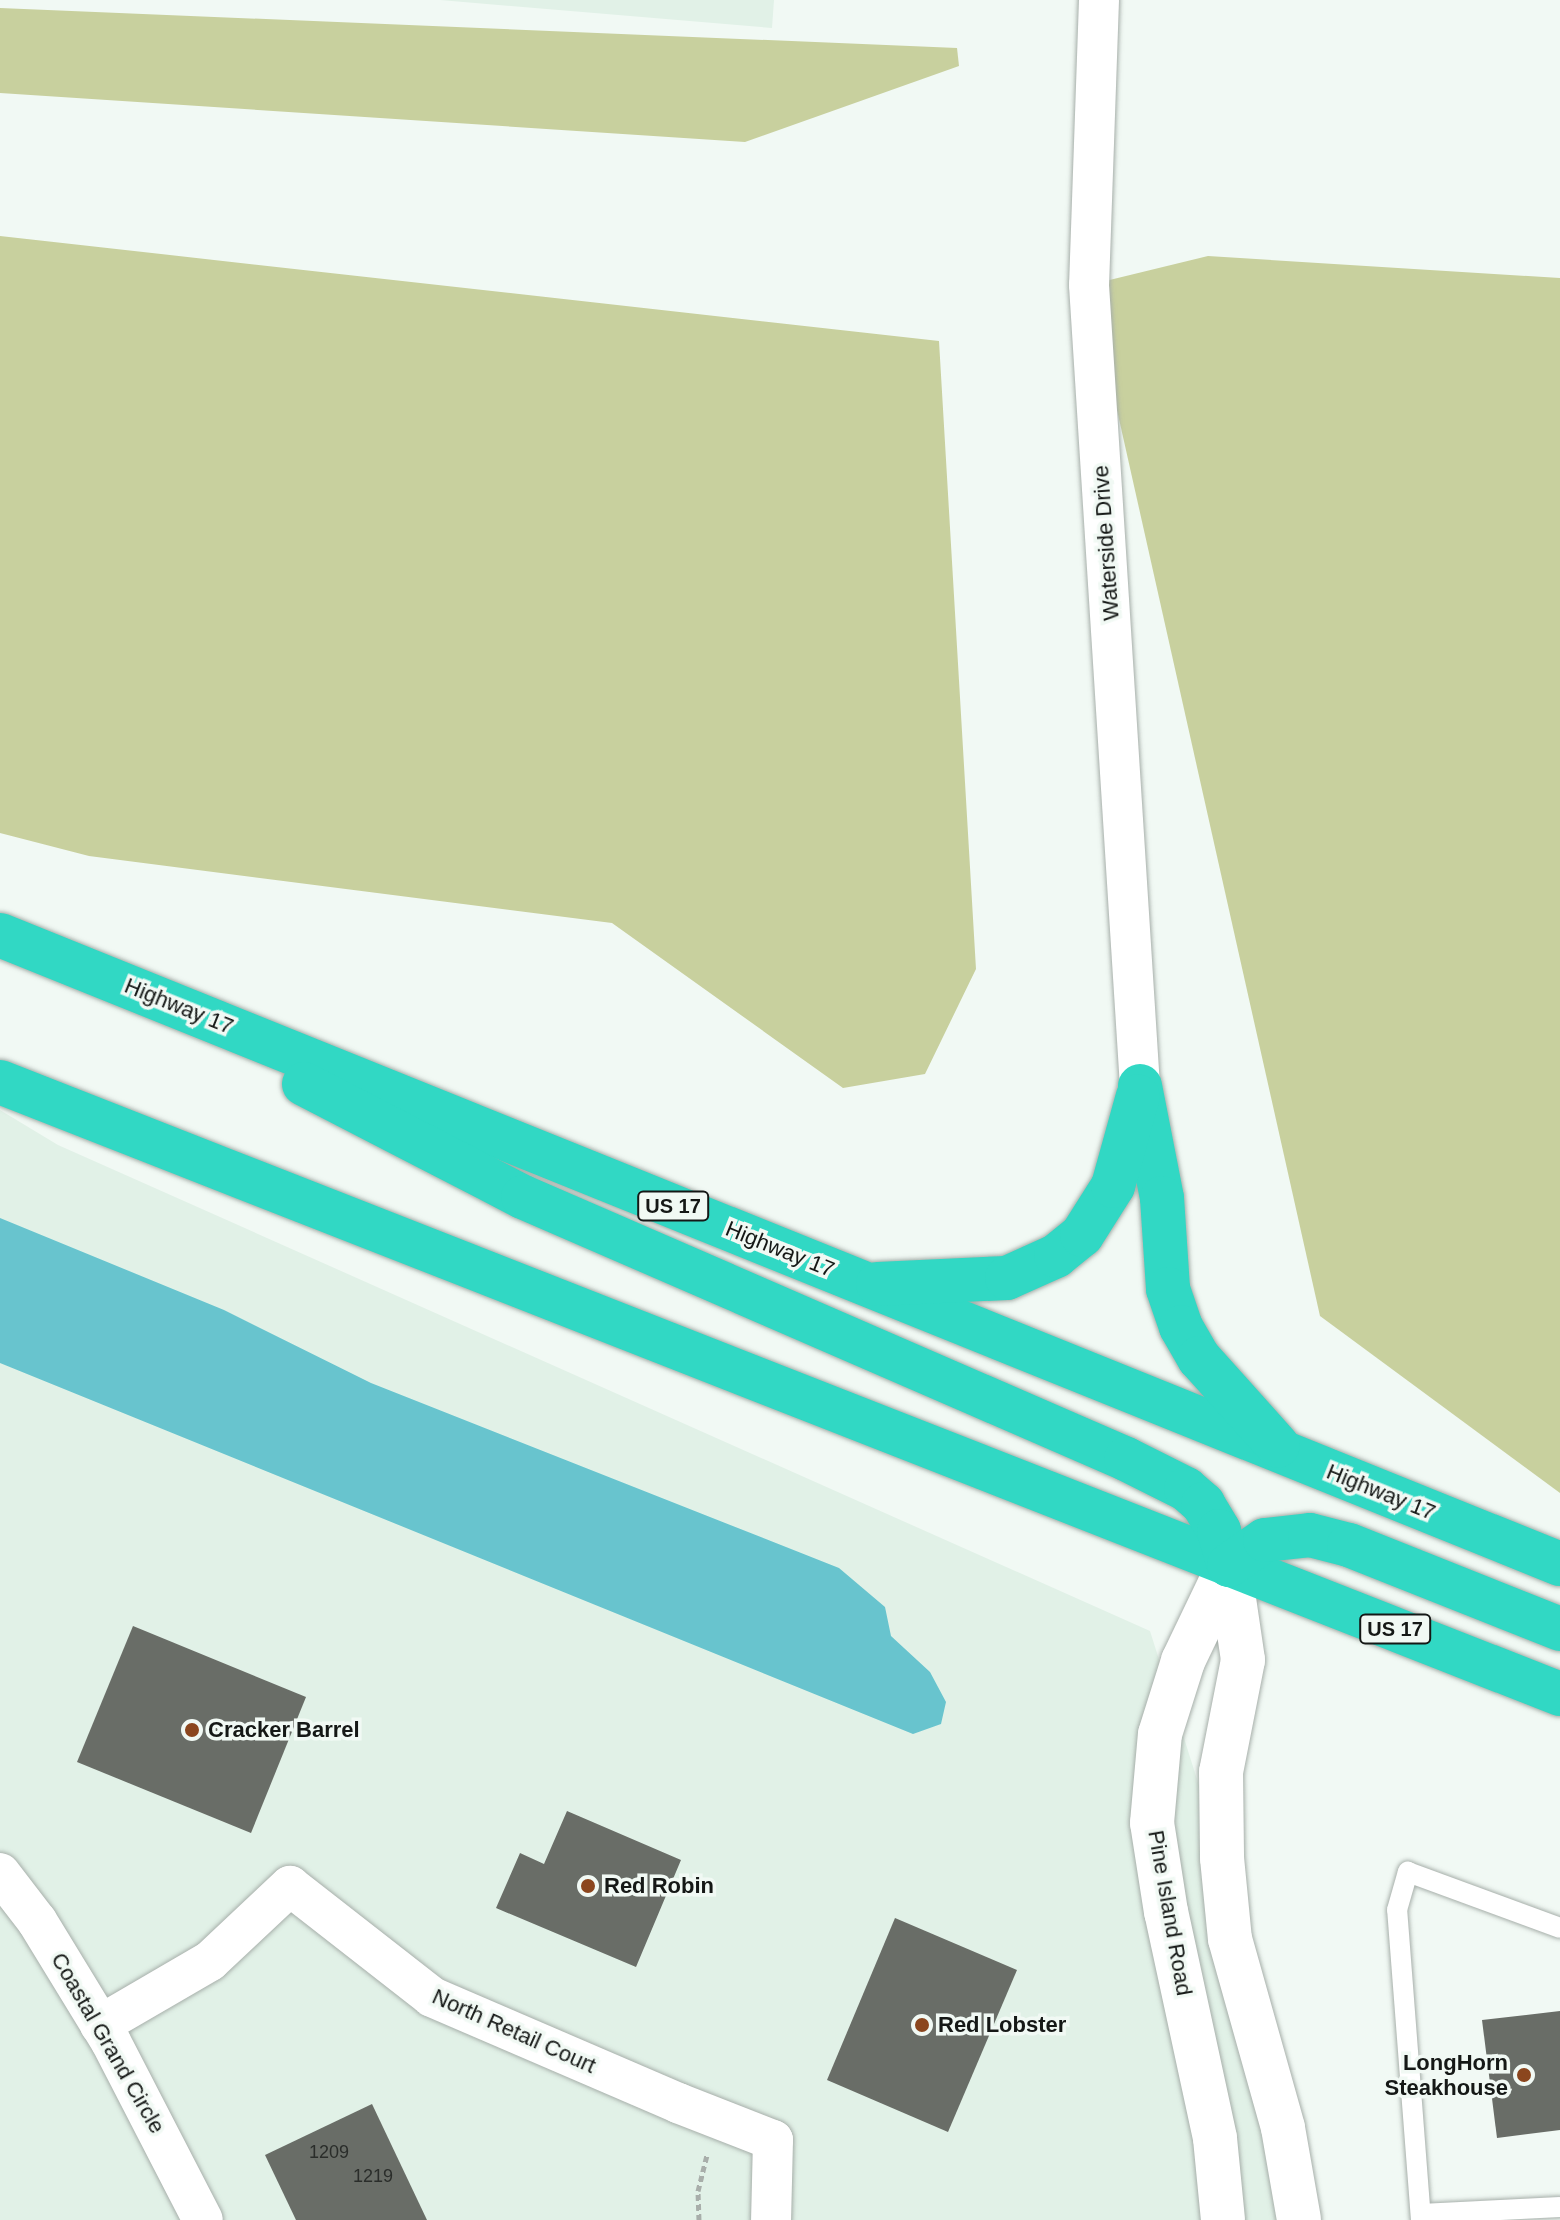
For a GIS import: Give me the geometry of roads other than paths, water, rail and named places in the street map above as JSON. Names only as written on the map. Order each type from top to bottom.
[{"type":"highway","name":"Highway 17","points":[[0,935],[1560,1564]]},
{"type":"highway","points":[[60,958],[523,1197],[1126,1459],[1174,1483],[1203,1504],[1219,1531],[1229,1565],[1265,1540],[1310,1535],[1349,1545],[1560,1629]]},
{"type":"highway","name":"US 17","points":[[0,1082],[1560,1694]]},
{"type":"highway","points":[[866,1284],[1007,1278],[1056,1256],[1082,1235],[1113,1186],[1140,1086]]},
{"type":"highway","points":[[1140,1086],[1162,1198],[1163,1251],[1168,1289],[1181,1327],[1199,1358],[1285,1454]]},
{"type":"street","name":"Waterside Drive","points":[[1099,0],[1089,285],[1140,1086]]},
{"type":"street","name":"Pine Island Road","points":[[1223,2220],[1215,2138],[1166,1912],[1152,1823],[1160,1734],[1183,1661],[1229,1565]]},
{"type":"street","points":[[1229,1565],[1243,1660],[1221,1772],[1222,1858],[1230,1939],[1283,2128],[1299,2220]]},
{"type":"street","name":"Coastal Grand Circle","points":[[0,1873],[37,1921],[100,2025],[173,2156],[203,2220]]},
{"type":"street","name":"North Retail Court","points":[[100,2025],[210,1961],[290,1886],[432,1997],[773,2140],[771,2220]]},
{"type":"lane","points":[[1560,1928],[1408,1872],[1397,1910],[1421,2217],[1560,2207]]},
{"type":"water","points":[[0,1218],[224,1310],[371,1383],[839,1568],[885,1607],[891,1636],[930,1672],[946,1702],[941,1724],[913,1734],[0,1363]]},
{"type":"place","name":"Cracker Barrel","points":[[192,1730]]},
{"type":"place","name":"Red Robin","points":[[588,1886]]},
{"type":"place","name":"Red Lobster","points":[[922,2025]]},
{"type":"place","name":"LongHorn Steakhouse","points":[[1524,2075]]}]
